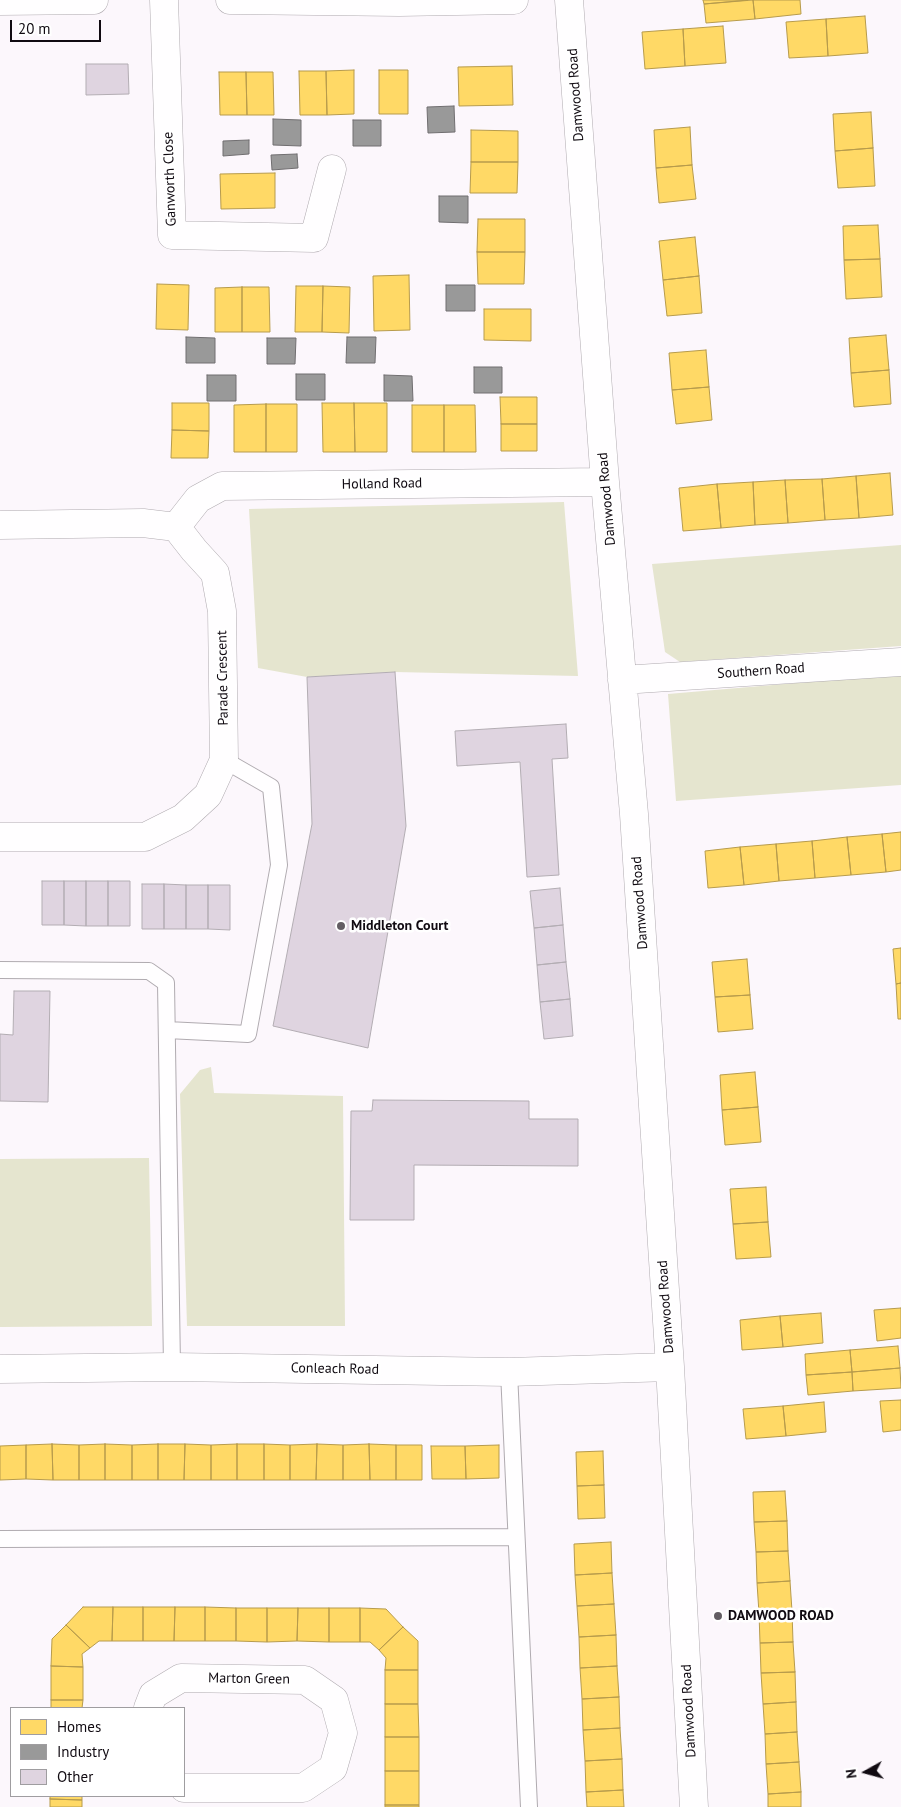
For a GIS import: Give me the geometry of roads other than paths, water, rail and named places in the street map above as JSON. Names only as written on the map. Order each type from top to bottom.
[{"type":"street","points":[[0,1],[94,0]]},
{"type":"street","name":"Ganworth Close","points":[[164,0],[172,235],[314,238],[332,169]]},
{"type":"street","points":[[230,0],[514,0]]},
{"type":"street","name":"Damwood Road","points":[[569,0],[634,814],[670,1367],[694,1807]]},
{"type":"street","name":"Holland Road","points":[[176,527],[198,499],[222,486],[606,482]]},
{"type":"street","points":[[0,525],[143,524],[176,527]]},
{"type":"street","name":"Parade Crescent","points":[[0,837],[145,837],[184,818],[208,794],[224,760],[222,611],[215,573],[176,527]]},
{"type":"street","name":"Southern Road","points":[[622,680],[901,662]]},
{"type":"street","name":"Conleach Road","points":[[0,1369],[172,1367],[509,1372],[670,1367]]},
{"type":"street","name":"Marton Green","points":[[148,1707],[153,1695],[181,1678],[305,1680],[334,1700],[343,1732],[333,1768],[303,1788],[236,1797],[185,1788]]},
{"type":"lane","points":[[167,1030],[248,1034],[279,866],[271,787],[224,760]]},
{"type":"lane","points":[[0,970],[149,971],[166,983],[172,1367]]},
{"type":"lane","points":[[509,1372],[529,1807]]},
{"type":"lane","points":[[0,1539],[516,1538]]},
{"type":"place","name":"Middleton Court","points":[[341,926]]},
{"type":"place","name":"DAMWOOD ROAD","points":[[718,1616]]}]
